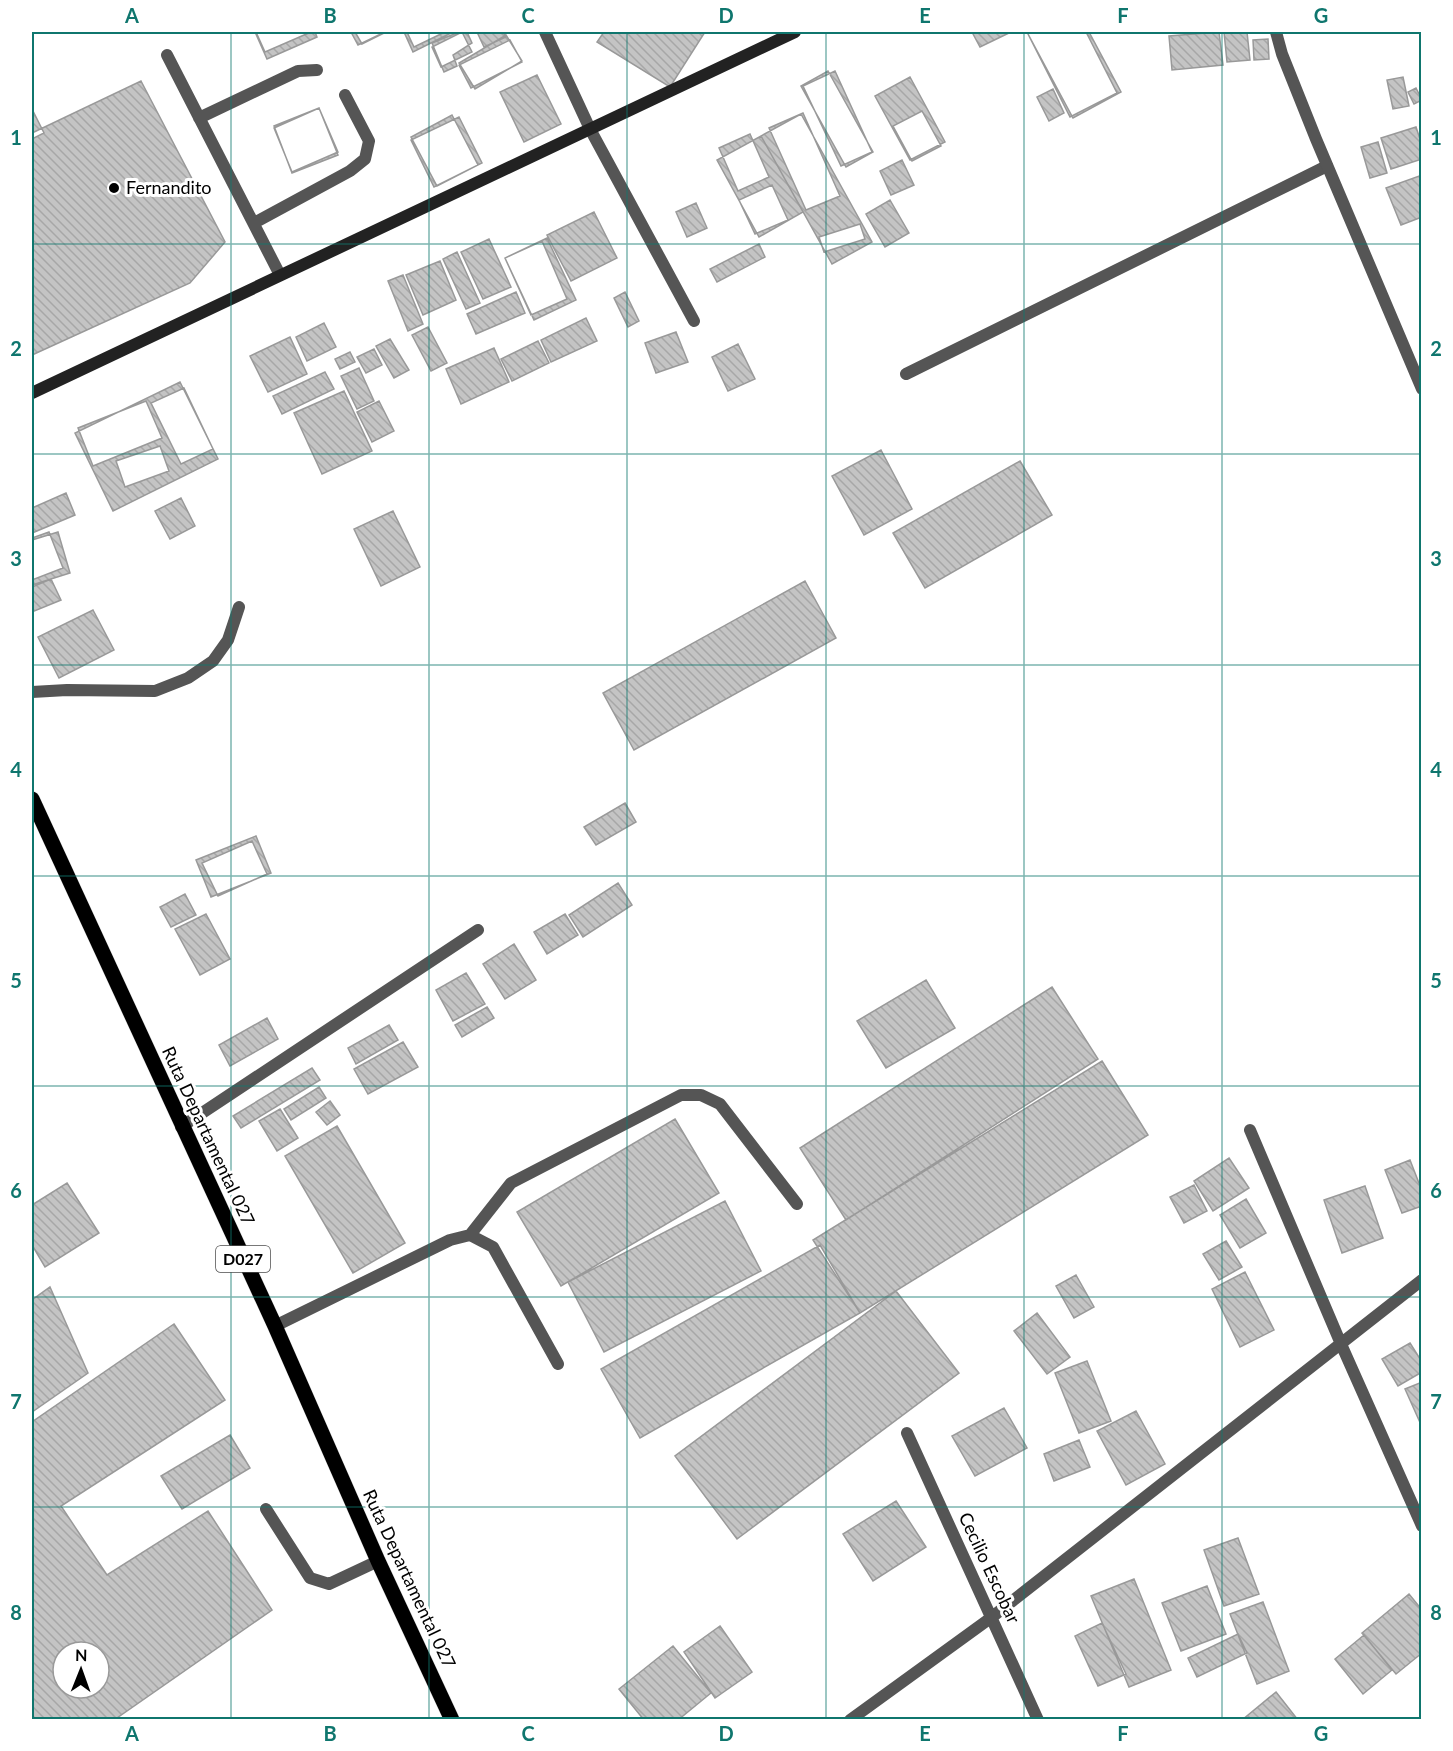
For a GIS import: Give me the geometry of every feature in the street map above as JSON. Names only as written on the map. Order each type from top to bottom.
[{"type":"main road","name":"Ruta Departamental 027","points":[[32,799],[181,1127],[275,1326],[378,1561],[452,1719]]},
{"type":"street","points":[[545,32],[590,129],[694,321]]},
{"type":"street","points":[[32,393],[795,32]]},
{"type":"street","points":[[1276,32],[1282,54],[1327,166],[1422,389]]},
{"type":"street","points":[[167,55],[280,275]]},
{"type":"street","points":[[200,118],[298,71],[317,70]]},
{"type":"street","points":[[254,224],[350,171],[365,159],[369,141],[345,95]]},
{"type":"street","points":[[906,374],[1327,166]]},
{"type":"street","points":[[32,692],[68,690],[155,692],[188,678],[213,661],[228,640],[240,607]]},
{"type":"street","points":[[181,1127],[478,930]]},
{"type":"street","points":[[275,1326],[450,1240],[470,1235],[511,1183],[681,1095],[701,1095],[720,1104],[797,1204]]},
{"type":"street","points":[[1250,1130],[1422,1526]]},
{"type":"street","points":[[470,1235],[493,1247],[558,1364]]},
{"type":"street","points":[[850,1719],[992,1617],[1422,1280]]},
{"type":"street","name":"Cecilio Escobar","points":[[907,1432],[1038,1719]]},
{"type":"street","points":[[266,1509],[310,1578],[329,1584],[378,1561]]},
{"type":"building","points":[[255,32],[315,32],[317,37],[267,59]]},
{"type":"building","points":[[256,32],[311,32],[265,52]]},
{"type":"building","points":[[351,32],[385,32],[358,45]]},
{"type":"building","points":[[355,32],[386,32],[362,44]]},
{"type":"building","points":[[404,32],[453,32],[413,52]]},
{"type":"building","points":[[407,32],[445,32],[414,47]]},
{"type":"building","points":[[459,32],[467,32],[472,43],[453,55],[457,66],[444,72],[432,43]]},
{"type":"building","points":[[462,32],[472,52],[441,67],[432,47]]},
{"type":"building","points":[[477,32],[503,32],[506,37],[484,47]]},
{"type":"building","points":[[604,32],[705,32],[670,87],[597,42]]},
{"type":"building","points":[[972,32],[1011,32],[980,47]]},
{"type":"building","points":[[1027,32],[1089,32],[1121,92],[1073,118]]},
{"type":"building","points":[[1027,32],[1086,32],[1117,93],[1070,117]]},
{"type":"building","points":[[1219,32],[1223,65],[1172,70],[1169,36]]},
{"type":"building","points":[[1224,32],[1247,32],[1250,60],[1227,62]]},
{"type":"building","points":[[506,35],[522,61],[475,89],[459,63]]},
{"type":"building","points":[[1268,39],[1269,59],[1254,60],[1253,40]]},
{"type":"building","points":[[510,40],[522,62],[471,88],[459,65]]},
{"type":"building","points":[[828,71],[873,152],[846,167],[801,86]]},
{"type":"building","points":[[835,71],[872,152],[841,166],[803,86]]},
{"type":"building","points":[[537,75],[561,124],[524,142],[500,92]]},
{"type":"building","points":[[910,77],[945,142],[910,160],[875,96]]},
{"type":"building","points":[[1403,77],[1409,106],[1393,109],[1387,80]]},
{"type":"building","name":"Fernandito","points":[[141,81],[225,242],[190,283],[32,355],[32,133]]},
{"type":"building","points":[[1416,88],[1422,100],[1414,104],[1408,92]]},
{"type":"building","points":[[1053,89],[1064,113],[1049,121],[1037,97]]},
{"type":"building","points":[[319,108],[338,152],[292,172],[274,128]]},
{"type":"building","points":[[319,108],[338,155],[292,173],[274,126]]},
{"type":"building","points":[[32,109],[44,133],[32,139]]},
{"type":"building","points":[[922,111],[941,146],[912,161],[893,126]]},
{"type":"building","points":[[803,113],[840,196],[806,210],[769,128]]},
{"type":"building","points":[[801,114],[872,242],[832,264],[761,136]]},
{"type":"building","points":[[452,115],[478,165],[437,186],[411,137]]},
{"type":"building","points":[[459,117],[482,163],[434,187],[411,140]]},
{"type":"building","points":[[1416,127],[1422,145],[1422,159],[1391,169],[1381,138]]},
{"type":"building","points":[[750,134],[769,177],[738,191],[719,148]]},
{"type":"building","points":[[761,136],[803,212],[759,237],[717,160]]},
{"type":"building","points":[[1378,142],[1387,173],[1370,178],[1361,147]]},
{"type":"building","points":[[902,160],[914,185],[891,195],[880,171]]},
{"type":"building","points":[[1422,175],[1422,217],[1401,225],[1386,188]]},
{"type":"building","points":[[772,185],[788,220],[755,234],[739,200]]},
{"type":"building","points":[[890,200],[909,233],[885,247],[866,214]]},
{"type":"building","points":[[696,203],[707,228],[687,237],[676,212]]},
{"type":"building","points":[[594,212],[617,258],[571,281],[547,235]]},
{"type":"building","points":[[860,224],[865,239],[824,252],[819,237]]},
{"type":"building","points":[[547,238],[576,300],[534,320],[505,258]]},
{"type":"building","points":[[489,239],[511,287],[483,299],[461,252]]},
{"type":"building","points":[[542,241],[567,299],[531,315],[505,258]]},
{"type":"building","points":[[759,244],[765,257],[717,282],[710,269]]},
{"type":"building","points":[[457,252],[480,303],[466,309],[443,259]]},
{"type":"building","points":[[440,261],[456,300],[423,315],[406,275]]},
{"type":"building","points":[[403,275],[423,324],[408,331],[388,281]]},
{"type":"building","points":[[516,292],[525,313],[476,334],[467,314]]},
{"type":"building","points":[[625,292],[639,321],[628,327],[614,298]]},
{"type":"building","points":[[586,318],[597,341],[551,362],[541,340]]},
{"type":"building","points":[[324,323],[336,347],[307,361],[296,337]]},
{"type":"building","points":[[428,327],[447,363],[431,371],[412,335]]},
{"type":"building","points":[[676,332],[688,362],[656,373],[645,343]]},
{"type":"building","points":[[290,337],[307,374],[268,392],[250,356]]},
{"type":"building","points":[[390,339],[409,370],[394,378],[376,346]]},
{"type":"building","points":[[538,341],[549,363],[512,381],[501,359]]},
{"type":"building","points":[[738,344],[755,379],[728,391],[712,357]]},
{"type":"building","points":[[494,348],[509,382],[461,404],[446,369]]},
{"type":"building","points":[[374,349],[382,365],[366,373],[357,357]]},
{"type":"building","points":[[350,352],[355,362],[340,369],[335,359]]},
{"type":"building","points":[[359,368],[374,401],[357,409],[341,376]]},
{"type":"building","points":[[325,372],[334,389],[282,414],[273,396]]},
{"type":"building","points":[[180,382],[218,459],[113,511],[75,433]]},
{"type":"building","points":[[184,388],[213,449],[181,464],[151,403]]},
{"type":"building","points":[[344,391],[372,451],[322,474],[294,413]]},
{"type":"building","points":[[146,401],[162,438],[93,466],[78,428]]},
{"type":"building","points":[[379,401],[394,431],[372,442],[357,412]]},
{"type":"building","points":[[160,446],[169,471],[125,487],[116,461]]},
{"type":"building","points":[[881,450],[912,509],[864,535],[832,476]]},
{"type":"building","points":[[1020,461],[1052,515],[925,588],[893,533]]},
{"type":"building","points":[[66,493],[75,515],[32,533],[32,508]]},
{"type":"building","points":[[181,498],[195,526],[170,539],[155,511]]},
{"type":"building","points":[[393,511],[420,567],[381,586],[354,529]]},
{"type":"building","points":[[49,532],[63,568],[32,580],[32,538]]},
{"type":"building","points":[[58,532],[70,573],[32,585],[32,540]]},
{"type":"building","points":[[51,579],[61,600],[32,612],[32,587]]},
{"type":"building","points":[[805,581],[836,638],[634,750],[603,693]]},
{"type":"building","points":[[93,610],[114,650],[59,678],[38,637]]},
{"type":"building","points":[[625,803],[636,822],[596,845],[584,827]]},
{"type":"building","points":[[256,836],[271,873],[211,897],[196,860]]},
{"type":"building","points":[[252,841],[267,874],[218,896],[202,863]]},
{"type":"building","points":[[618,883],[632,905],[583,937],[569,915]]},
{"type":"building","points":[[185,894],[196,915],[171,927],[160,907]]},
{"type":"building","points":[[206,914],[230,959],[200,975],[175,929]]},
{"type":"building","points":[[565,914],[578,935],[547,954],[534,932]]},
{"type":"building","points":[[514,944],[536,980],[505,999],[483,964]]},
{"type":"building","points":[[466,973],[485,1004],[453,1021],[436,990]]},
{"type":"building","points":[[926,980],[955,1028],[886,1068],[857,1021]]},
{"type":"building","points":[[1052,987],[1098,1059],[846,1220],[800,1148]]},
{"type":"building","points":[[487,1007],[494,1018],[462,1037],[455,1025]]},
{"type":"building","points":[[267,1018],[278,1039],[230,1066],[219,1045]]},
{"type":"building","points":[[389,1025],[398,1040],[356,1064],[348,1048]]},
{"type":"building","points":[[403,1042],[418,1067],[368,1094],[354,1069]]},
{"type":"building","points":[[1102,1061],[1148,1135],[860,1313],[813,1240]]},
{"type":"building","points":[[312,1068],[320,1080],[241,1128],[233,1116]]},
{"type":"building","points":[[319,1087],[326,1098],[291,1120],[284,1109]]},
{"type":"building","points":[[330,1101],[340,1115],[327,1125],[316,1112]]},
{"type":"building","points":[[280,1109],[298,1138],[277,1151],[259,1121]]},
{"type":"building","points":[[675,1119],[719,1193],[561,1286],[517,1212]]},
{"type":"building","points":[[337,1126],[405,1243],[353,1273],[285,1156]]},
{"type":"building","points":[[1229,1158],[1249,1188],[1213,1211],[1194,1181]]},
{"type":"building","points":[[1410,1160],[1422,1191],[1422,1206],[1402,1213],[1385,1170]]},
{"type":"building","points":[[67,1183],[99,1233],[45,1267],[32,1245],[32,1205]]},
{"type":"building","points":[[1194,1185],[1207,1211],[1184,1223],[1170,1197]]},
{"type":"building","points":[[1365,1186],[1383,1238],[1342,1253],[1324,1200]]},
{"type":"building","points":[[1246,1199],[1266,1233],[1240,1248],[1220,1215]]},
{"type":"building","points":[[725,1201],[761,1271],[604,1352],[568,1282]]},
{"type":"building","points":[[1226,1241],[1242,1267],[1219,1280],[1203,1254]]},
{"type":"building","points":[[820,1245],[860,1313],[640,1438],[601,1369]]},
{"type":"building","points":[[1245,1272],[1274,1330],[1240,1347],[1212,1289]]},
{"type":"building","points":[[1076,1275],[1094,1307],[1074,1318],[1056,1286]]},
{"type":"building","points":[[50,1287],[88,1373],[32,1412],[32,1300]]},
{"type":"building","points":[[896,1291],[959,1373],[737,1539],[675,1456]]},
{"type":"building","points":[[1037,1313],[1070,1357],[1047,1374],[1014,1331]]},
{"type":"building","points":[[174,1324],[225,1400],[61,1506],[107,1575],[208,1511],[272,1610],[114,1720],[32,1720],[32,1422]]},
{"type":"building","points":[[1410,1343],[1422,1362],[1422,1372],[1398,1386],[1382,1359]]},
{"type":"building","points":[[1087,1361],[1111,1421],[1079,1433],[1055,1373]]},
{"type":"building","points":[[1422,1382],[1422,1427],[1405,1389]]},
{"type":"building","points":[[1004,1408],[1027,1448],[975,1476],[952,1436]]},
{"type":"building","points":[[1136,1411],[1165,1464],[1126,1485],[1097,1431]]},
{"type":"building","points":[[230,1435],[250,1468],[182,1509],[161,1476]]},
{"type":"building","points":[[1079,1440],[1090,1467],[1054,1481],[1044,1454]]},
{"type":"building","points":[[896,1501],[926,1547],[873,1581],[843,1534]]},
{"type":"building","points":[[1238,1538],[1259,1594],[1224,1606],[1204,1550]]},
{"type":"building","points":[[1134,1579],[1171,1670],[1129,1687],[1091,1596]]},
{"type":"building","points":[[1207,1586],[1226,1634],[1181,1651],[1162,1603]]},
{"type":"building","points":[[1409,1594],[1422,1610],[1422,1653],[1396,1674],[1362,1633]]},
{"type":"building","points":[[1263,1602],[1289,1671],[1257,1684],[1230,1614]]},
{"type":"building","points":[[1102,1623],[1126,1674],[1098,1686],[1075,1636]]},
{"type":"building","points":[[720,1626],[752,1672],[715,1698],[684,1652]]},
{"type":"building","points":[[1238,1634],[1247,1653],[1197,1677],[1188,1658]]},
{"type":"building","points":[[1364,1635],[1392,1670],[1363,1694],[1335,1659]]},
{"type":"building","points":[[673,1646],[711,1693],[678,1720],[644,1720],[619,1689]]},
{"type":"building","points":[[1276,1692],[1298,1720],[1242,1720]]},
{"type":"place","name":"Fernandito","points":[[114,188]]}]
